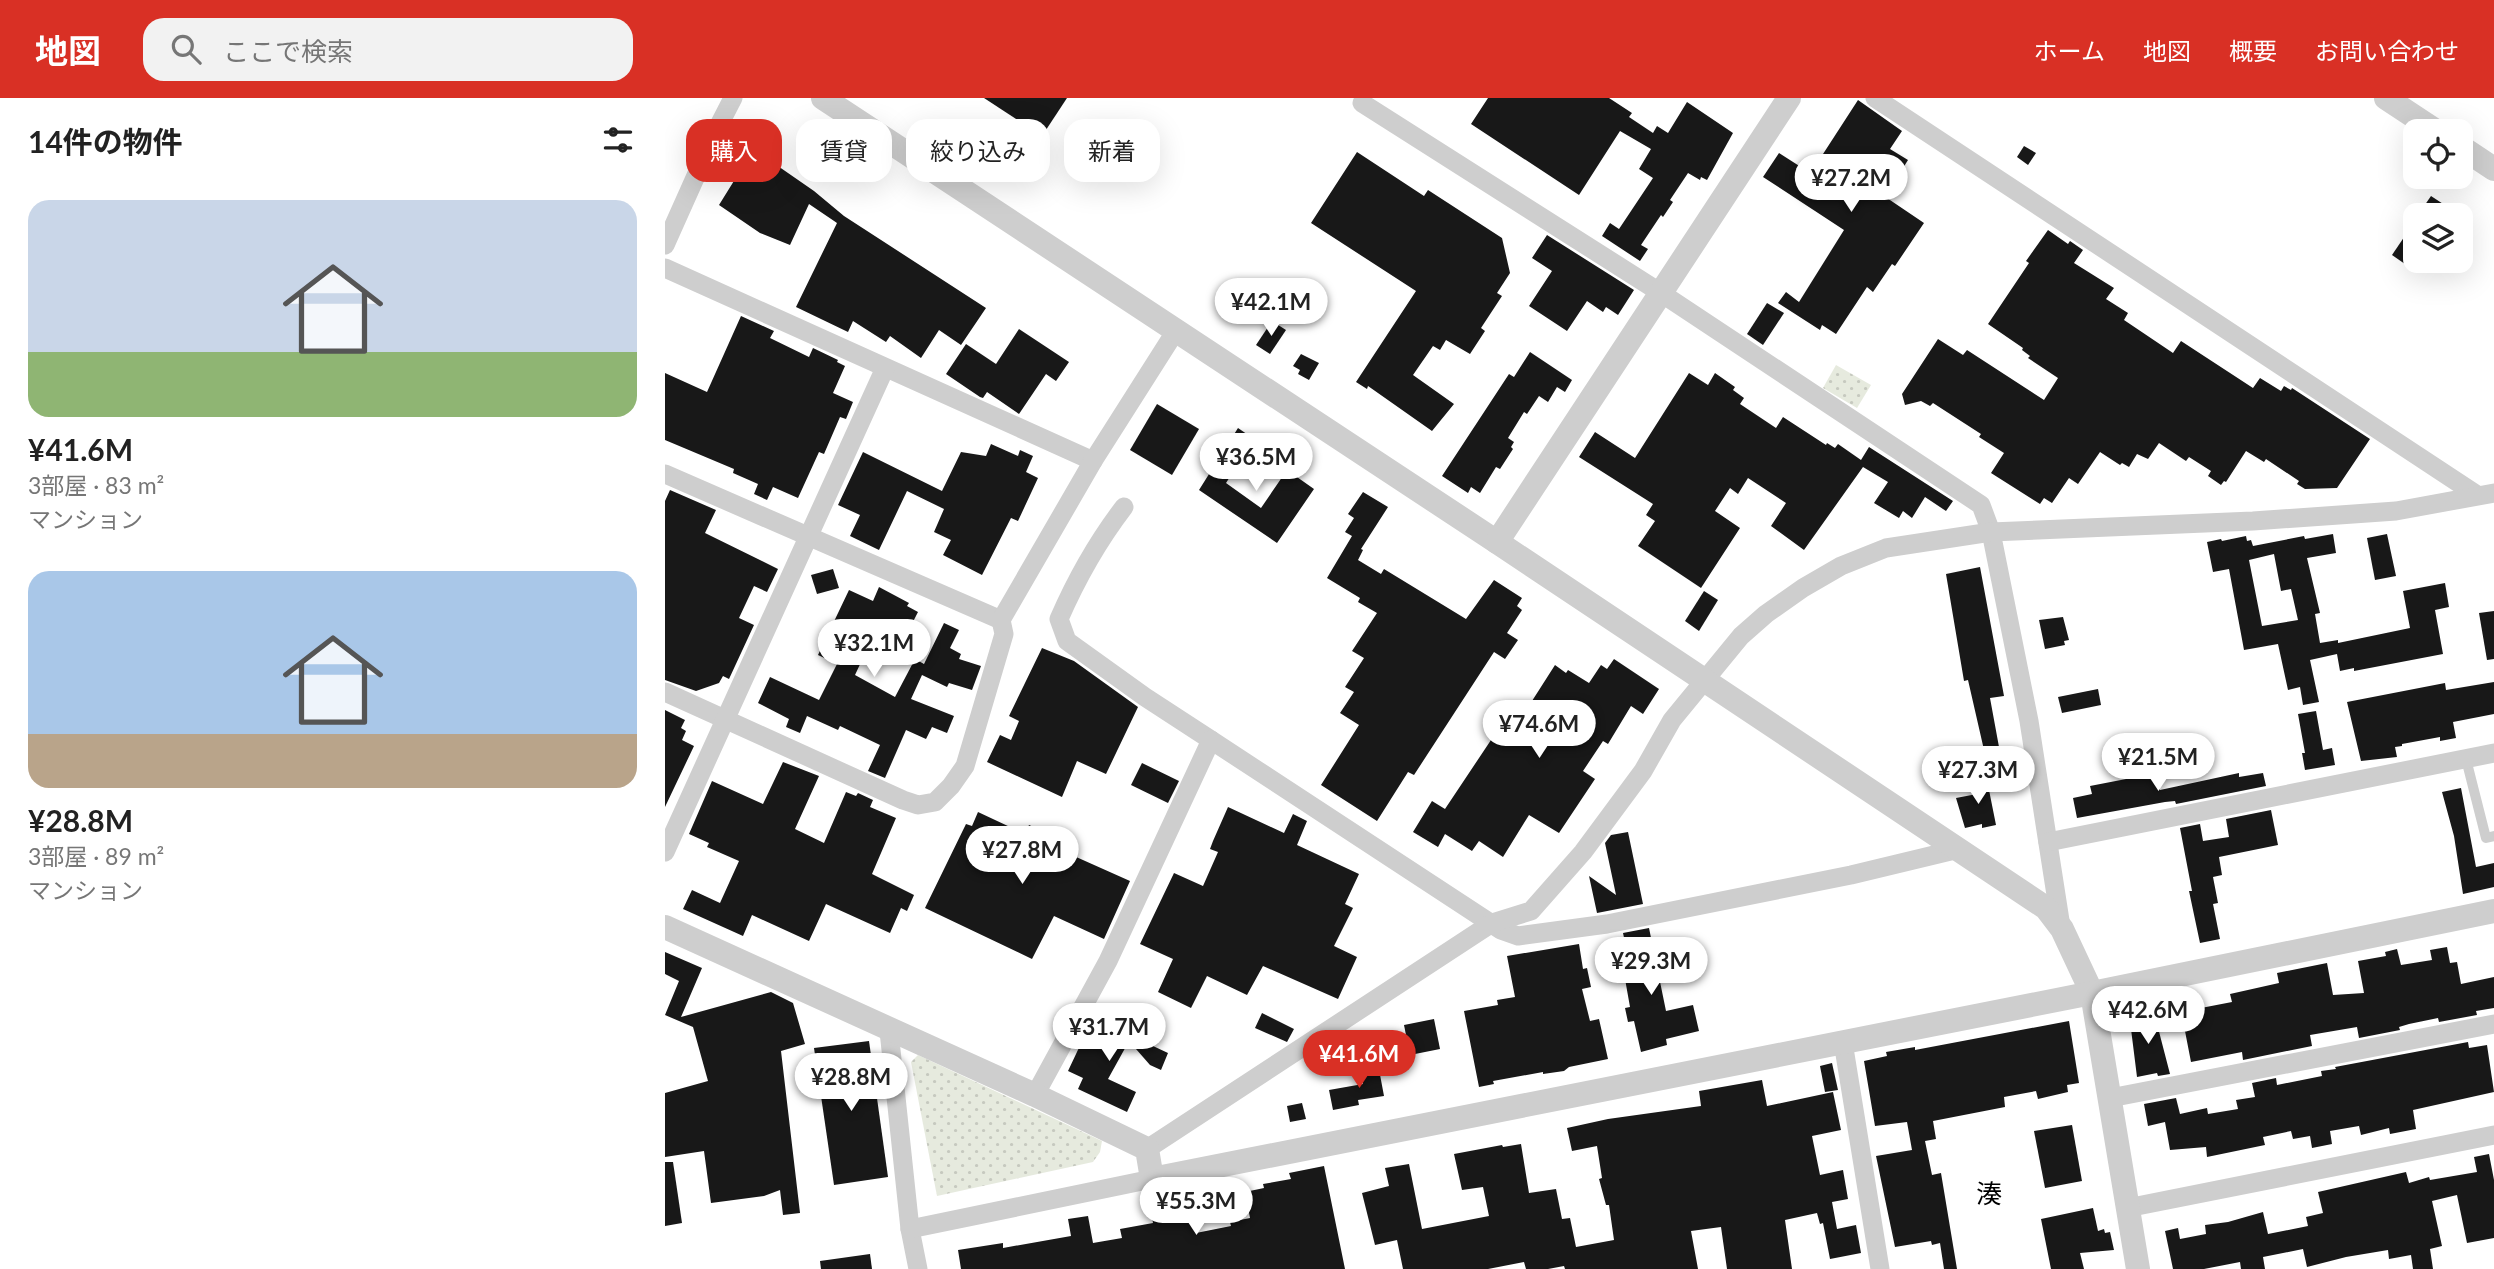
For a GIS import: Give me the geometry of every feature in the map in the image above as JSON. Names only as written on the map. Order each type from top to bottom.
[{"type":"street","points":[[665,246],[733,98]]},
{"type":"street","points":[[823,98],[2046,908],[2062,929],[2092,993],[2138,1269]]},
{"type":"street","points":[[1497,542],[1789,98]]},
{"type":"street","points":[[1875,98],[2485,494]]},
{"type":"street","points":[[2386,98],[2418,119]]},
{"type":"street","points":[[1362,103],[1661,293],[1981,505],[1991,531],[2029,721],[2062,929]]},
{"type":"street","points":[[2473,155],[2494,169]]},
{"type":"street","points":[[665,268],[1093,461]]},
{"type":"street","points":[[665,692],[902,800],[918,804],[935,802],[965,766],[1004,634],[1001,620],[1093,461],[1175,332]]},
{"type":"street","points":[[665,852],[885,368]]},
{"type":"street","points":[[665,474],[1001,620]]},
{"type":"street","points":[[1147,1149],[1492,923],[1531,911],[1583,852],[1643,771],[1672,720],[1741,636],[1803,588],[1841,566],[1886,548],[1991,531],[2253,521],[2396,511],[2485,494]]},
{"type":"street","points":[[1124,507],[1088,563],[1059,618],[1067,641],[1145,697],[1501,930],[1518,936],[1565,930],[1758,895],[1959,849]]},
{"type":"street","points":[[1035,1095],[1108,961],[1211,740]]},
{"type":"street","points":[[2048,842],[2494,753]]},
{"type":"street","points":[[910,1229],[2494,911]]},
{"type":"street","points":[[665,927],[1035,1095],[1147,1149]]},
{"type":"street","points":[[2110,1098],[2494,1024]]},
{"type":"street","points":[[889,1031],[910,1229],[918,1269]]},
{"type":"street","points":[[1843,1042],[1880,1269]]},
{"type":"street","points":[[2127,1208],[2494,1135]]},
{"type":"street","points":[[1147,1149],[1152,1179]]},
{"type":"lane","points":[[2466,759],[2486,838],[2494,836]]},
{"type":"shaded area","points":[[1836,365],[1871,385],[1857,408],[1823,388]]},
{"type":"shaded area","points":[[918,1055],[1102,1141],[1100,1152],[1093,1162],[937,1196],[911,1062]]},
{"type":"building","points":[[984,98],[1067,98],[1050,124],[1050,119],[1016,119]]},
{"type":"building","points":[[1488,98],[1609,98],[1632,113],[1629,117],[1653,133],[1657,126],[1668,133],[1687,102],[1733,133],[1707,180],[1701,177],[1700,180],[1688,173],[1670,200],[1673,202],[1641,245],[1648,249],[1640,261],[1602,236],[1610,223],[1619,229],[1653,178],[1639,169],[1651,149],[1620,131],[1579,195],[1471,124]]},
{"type":"building","points":[[1858,100],[1902,131],[1890,149],[1908,160],[1887,198],[1924,223],[1895,266],[1892,264],[1873,292],[1867,287],[1836,334],[1822,325],[1820,330],[1778,303],[1786,292],[1799,302],[1844,230],[1763,177],[1779,153],[1812,171]]},
{"type":"building","points":[[2024,146],[2036,153],[2028,165],[2017,157]]},
{"type":"building","points":[[1357,152],[1424,196],[1428,190],[1502,238],[1510,273],[1497,293],[1502,296],[1481,328],[1485,331],[1470,354],[1446,340],[1440,350],[1433,346],[1413,375],[1454,404],[1432,431],[1368,386],[1367,389],[1356,382],[1416,291],[1311,223]]},
{"type":"building","points":[[782,169],[844,216],[986,308],[961,345],[939,330],[921,358],[890,336],[886,342],[853,321],[848,332],[796,307],[837,223],[809,204],[790,245],[760,233],[719,205],[733,182],[782,182]]},
{"type":"building","points":[[2431,196],[2442,203],[2426,203]]},
{"type":"building","points":[[2048,230],[2068,244],[2070,241],[2083,250],[2074,263],[2114,288],[2106,299],[2128,313],[2124,320],[2173,353],[2181,341],[2253,388],[2260,378],[2281,391],[2284,386],[2291,390],[2292,388],[2370,439],[2337,488],[2305,489],[2297,484],[2299,481],[2266,459],[2264,462],[2246,451],[2226,482],[2221,485],[2208,476],[2211,471],[2189,457],[2186,461],[2159,443],[2148,459],[2137,454],[2129,467],[2122,463],[2120,465],[2100,452],[2078,484],[2069,478],[2052,503],[2044,498],[2040,504],[1991,473],[2004,453],[1979,437],[1981,434],[1933,403],[1930,406],[1921,401],[1905,405],[1902,394],[1938,339],[1963,355],[1967,350],[2044,400],[2058,378],[2028,358],[2030,356],[2023,348],[1988,324]]},
{"type":"building","points":[[1547,235],[1634,290],[1618,315],[1606,307],[1603,312],[1587,301],[1567,331],[1529,306],[1552,271],[1532,258]]},
{"type":"building","points":[[2403,239],[2403,263],[2392,255]]},
{"type":"building","points":[[1767,303],[1784,313],[1763,345],[1747,334]]},
{"type":"building","points":[[741,316],[774,331],[770,338],[809,357],[813,348],[845,366],[833,393],[853,402],[846,419],[840,417],[824,454],[819,452],[798,498],[773,487],[767,500],[754,494],[758,484],[733,473],[734,469],[665,440],[665,373],[707,392]]},
{"type":"building","points":[[1272,321],[1286,330],[1270,354],[1256,345]]},
{"type":"building","points":[[1019,329],[1069,362],[1056,381],[1046,374],[1019,414],[987,392],[983,398],[980,397],[946,374],[966,344],[996,364]]},
{"type":"building","points":[[1530,352],[1572,380],[1565,392],[1557,387],[1548,402],[1539,396],[1527,414],[1524,412],[1508,438],[1514,442],[1511,447],[1513,449],[1500,469],[1496,467],[1480,493],[1471,487],[1468,493],[1442,476],[1509,374],[1514,377]]},
{"type":"building","points":[[1301,354],[1319,363],[1309,380],[1298,374],[1300,370],[1293,366]]},
{"type":"building","points":[[1689,373],[1708,385],[1715,373],[1735,387],[1733,390],[1744,398],[1740,404],[1776,428],[1783,417],[1826,445],[1827,443],[1835,448],[1838,444],[1861,460],[1869,447],[1953,501],[1946,511],[1925,497],[1912,518],[1903,511],[1899,518],[1874,503],[1888,482],[1863,467],[1804,550],[1771,526],[1786,503],[1748,478],[1738,494],[1730,488],[1715,511],[1740,528],[1701,588],[1638,546],[1655,521],[1646,515],[1653,504],[1579,457],[1595,432],[1635,458]]},
{"type":"building","points":[[1157,404],[1199,429],[1172,475],[1130,450]]},
{"type":"building","points":[[1238,428],[1254,439],[1226,483],[1261,508],[1287,470],[1314,489],[1277,543],[1199,490]]},
{"type":"building","points":[[991,444],[1018,456],[1020,450],[1033,456],[1026,472],[1038,478],[1018,521],[1011,518],[982,575],[943,555],[951,540],[934,532],[944,509],[907,491],[879,550],[850,536],[860,515],[838,505],[863,452],[942,491],[961,452],[986,456]]},
{"type":"building","points":[[670,490],[716,510],[705,533],[778,569],[767,592],[754,586],[739,618],[754,625],[729,679],[723,676],[719,683],[696,691],[665,680],[665,501]]},
{"type":"building","points":[[1363,492],[1388,507],[1361,549],[1363,550],[1358,560],[1381,574],[1384,569],[1466,619],[1494,580],[1522,598],[1517,606],[1522,610],[1507,633],[1518,640],[1505,659],[1494,652],[1414,775],[1408,772],[1377,821],[1321,785],[1359,725],[1340,713],[1354,692],[1345,687],[1364,658],[1352,651],[1377,613],[1358,602],[1360,598],[1327,578],[1352,536],[1345,532],[1354,518],[1348,514]]},
{"type":"building","points":[[2333,534],[2336,553],[2307,558],[2320,613],[2315,614],[2320,643],[2338,640],[2338,643],[2410,628],[2403,591],[2445,583],[2449,607],[2435,610],[2443,654],[2354,671],[2354,668],[2340,671],[2337,654],[2310,660],[2319,702],[2303,705],[2300,687],[2288,690],[2278,644],[2244,650],[2229,569],[2213,572],[2207,542],[2246,536],[2253,546],[2304,536],[2305,539]],"holes":[[[2274,554],[2281,591],[2291,589],[2298,620],[2262,626],[2249,560]]]},
{"type":"building","points":[[2387,534],[2396,576],[2375,580],[2367,538]]},
{"type":"building","points":[[1980,567],[2004,696],[1990,698],[1999,747],[1984,750],[1968,680],[1964,681],[1946,574]]},
{"type":"building","points":[[833,569],[839,588],[817,594],[811,575]]},
{"type":"building","points":[[879,587],[909,603],[907,606],[918,612],[895,657],[869,645],[855,675],[895,697],[915,659],[924,664],[944,623],[959,630],[950,648],[961,654],[959,659],[981,666],[972,690],[949,683],[947,687],[922,675],[911,699],[954,716],[947,733],[932,727],[926,739],[906,730],[885,778],[868,771],[880,745],[840,726],[838,730],[807,716],[800,733],[786,727],[789,719],[758,703],[770,677],[819,700],[837,664],[818,655],[849,590],[873,601]]},
{"type":"building","points":[[1704,591],[1718,600],[1699,631],[1685,621]]},
{"type":"building","points":[[2494,611],[2494,659],[2487,660],[2479,613]]},
{"type":"building","points":[[2063,617],[2069,640],[2064,641],[2065,645],[2045,649],[2039,620]]},
{"type":"building","points":[[1042,648],[1074,661],[1138,707],[1106,774],[1077,761],[1062,797],[987,762],[1000,735],[1011,740],[1019,721],[1009,716]]},
{"type":"building","points":[[1614,659],[1659,689],[1643,714],[1631,706],[1608,744],[1603,741],[1583,771],[1595,779],[1559,833],[1529,815],[1503,857],[1479,841],[1472,851],[1445,834],[1438,847],[1413,832],[1432,801],[1445,809],[1507,716],[1518,723],[1555,665],[1589,683],[1601,665],[1607,669]]},
{"type":"building","points":[[2494,682],[2494,714],[2453,722],[2456,738],[2440,741],[2440,737],[2402,744],[2395,747],[2397,757],[2361,761],[2347,702],[2445,683],[2446,690]]},
{"type":"building","points":[[2098,689],[2101,705],[2062,713],[2058,697]]},
{"type":"building","points":[[665,710],[685,720],[681,728],[686,731],[682,740],[694,746],[665,807]]},
{"type":"building","points":[[2316,711],[2323,750],[2332,748],[2335,765],[2305,770],[2302,753],[2305,753],[2298,714]]},
{"type":"building","points":[[783,762],[819,776],[795,829],[824,843],[846,792],[856,796],[858,793],[873,800],[870,807],[896,818],[872,874],[914,895],[907,911],[901,908],[890,933],[826,904],[809,941],[752,915],[743,936],[683,909],[692,890],[720,903],[739,861],[707,847],[709,843],[689,834],[712,781],[763,804]]},
{"type":"building","points":[[1142,763],[1179,781],[1168,803],[1131,785]]},
{"type":"building","points":[[2157,773],[2160,790],[2239,773],[2239,777],[2263,773],[2266,786],[2176,804],[2175,801],[2165,802],[2077,818],[2073,798],[2092,794],[2090,786]]},
{"type":"building","points":[[1986,775],[1996,825],[1982,828],[1982,824],[1965,828],[1956,798],[1977,794],[1973,777]]},
{"type":"building","points":[[2461,788],[2476,867],[2494,863],[2494,887],[2463,894],[2454,836],[2442,792]]},
{"type":"building","points":[[1228,807],[1284,833],[1293,814],[1307,821],[1297,845],[1359,874],[1345,904],[1353,908],[1334,946],[1357,957],[1338,999],[1263,966],[1247,995],[1207,976],[1191,1008],[1158,992],[1173,959],[1140,944],[1174,873],[1203,886],[1218,852],[1210,849]]},
{"type":"building","points":[[2271,810],[2278,845],[2219,857],[2222,875],[2213,877],[2218,903],[2213,904],[2220,939],[2200,943],[2180,828],[2200,824],[2203,841],[2229,837],[2226,819]]},
{"type":"building","points":[[978,812],[1025,834],[1029,825],[1069,843],[1065,852],[1130,881],[1104,939],[1054,916],[1032,959],[925,908],[966,824],[972,826]]},
{"type":"building","points":[[1628,832],[1643,904],[1597,913],[1589,876],[1616,895],[1605,843],[1611,835]]},
{"type":"building","points":[[1649,928],[1666,1011],[1693,1005],[1699,1031],[1666,1039],[1667,1045],[1641,1052],[1634,1021],[1628,1022],[1625,1008],[1630,1007],[1622,962],[1629,961],[1623,933]]},
{"type":"building","points":[[1579,944],[1583,969],[1587,968],[1591,987],[1582,989],[1590,1021],[1599,1019],[1608,1059],[1569,1067],[1564,1071],[1493,1081],[1494,1084],[1479,1087],[1464,1011],[1498,1005],[1497,1000],[1515,997],[1507,956]]},
{"type":"building","points":[[2447,947],[2450,963],[2457,962],[2461,984],[2494,977],[2494,1008],[2476,1011],[2477,1015],[2439,1022],[2438,1018],[2399,1027],[2400,1030],[2359,1038],[2357,1027],[2310,1035],[2312,1046],[2243,1060],[2242,1052],[2191,1062],[2178,995],[2197,992],[2201,1008],[2232,1002],[2230,994],[2279,983],[2277,973],[2327,963],[2333,995],[2364,993],[2358,961],[2386,956],[2385,952],[2397,949],[2401,965],[2432,960],[2430,950]]},
{"type":"building","points":[[665,952],[702,968],[681,1017],[771,992],[793,1003],[805,1044],[781,1051],[800,1213],[783,1215],[780,1190],[764,1196],[711,1203],[704,1151],[665,1157],[665,1093],[708,1081],[693,1027],[665,1015],[679,981],[665,974]]},
{"type":"building","points":[[2148,1010],[2150,1021],[2156,1020],[2170,1074],[2158,1076],[2157,1073],[2137,1077],[2129,1013]]},
{"type":"building","points":[[1262,1013],[1294,1029],[1287,1042],[1255,1028]]},
{"type":"building","points":[[1093,1018],[1168,1053],[1161,1070],[1150,1065],[1129,1041],[1108,1079],[1136,1092],[1127,1112],[1078,1089],[1083,1078],[1068,1071]]},
{"type":"building","points":[[1434,1019],[1440,1049],[1410,1055],[1404,1025]]},
{"type":"building","points":[[2069,1021],[2079,1083],[2067,1085],[2068,1092],[2038,1099],[2036,1091],[2004,1097],[2005,1107],[1933,1121],[1936,1139],[1925,1141],[1932,1175],[1941,1173],[1957,1269],[1944,1269],[1940,1243],[1932,1245],[1931,1241],[1895,1247],[1876,1156],[1912,1150],[1907,1122],[1875,1126],[1864,1061],[1887,1056],[1886,1052],[1915,1047],[1915,1050]]},
{"type":"building","points":[[869,1041],[888,1177],[834,1185],[814,1048]]},
{"type":"building","points":[[2468,1042],[2469,1048],[2487,1045],[2494,1092],[2413,1110],[2416,1129],[2390,1134],[2389,1128],[2361,1135],[2359,1126],[2330,1131],[2332,1144],[2312,1148],[2310,1136],[2293,1139],[2291,1131],[2263,1137],[2265,1145],[2207,1157],[2206,1147],[2170,1150],[2165,1122],[2148,1126],[2144,1104],[2176,1098],[2180,1114],[2207,1108],[2208,1114],[2238,1109],[2236,1100],[2255,1097],[2252,1083],[2276,1078],[2277,1085],[2322,1076],[2321,1071],[2336,1069],[2335,1067]]},
{"type":"building","points":[[1832,1063],[1838,1090],[1825,1092],[1820,1066]]},
{"type":"building","points":[[1378,1064],[1384,1096],[1358,1100],[1359,1105],[1333,1110],[1329,1090],[1363,1084],[1361,1067]]},
{"type":"building","points":[[1762,1080],[1767,1106],[1833,1092],[1841,1130],[1812,1136],[1820,1175],[1843,1170],[1848,1199],[1832,1202],[1837,1229],[1856,1225],[1861,1253],[1830,1259],[1823,1223],[1820,1224],[1817,1213],[1785,1220],[1792,1269],[1727,1269],[1721,1227],[1691,1231],[1698,1269],[1565,1269],[1564,1266],[1526,1269],[1524,1262],[1488,1269],[1403,1269],[1397,1240],[1375,1245],[1362,1193],[1389,1186],[1385,1168],[1409,1164],[1422,1229],[1489,1216],[1483,1187],[1462,1190],[1454,1154],[1521,1144],[1529,1193],[1556,1189],[1562,1219],[1570,1218],[1576,1247],[1614,1240],[1609,1205],[1606,1205],[1599,1179],[1602,1178],[1597,1146],[1572,1151],[1567,1128],[1608,1119],[1701,1106],[1699,1091]]},
{"type":"building","points":[[1302,1103],[1306,1119],[1290,1122],[1287,1106]]},
{"type":"building","points":[[2072,1125],[2082,1181],[2045,1188],[2034,1131]]},
{"type":"building","points":[[2489,1154],[2494,1180],[2494,1238],[2467,1243],[2457,1195],[2432,1201],[2442,1246],[2430,1249],[2433,1269],[2413,1269],[2411,1255],[2389,1259],[2388,1250],[2307,1267],[2303,1249],[2263,1257],[2265,1269],[2241,1269],[2240,1262],[2204,1269],[2173,1269],[2165,1231],[2178,1228],[2180,1239],[2206,1234],[2205,1225],[2228,1222],[2263,1212],[2268,1234],[2308,1226],[2306,1217],[2323,1213],[2318,1192],[2406,1172],[2409,1183],[2429,1177],[2430,1180],[2477,1172],[2474,1157]]},
{"type":"building","points":[[665,1162],[673,1162],[682,1223],[665,1226]]},
{"type":"building","points":[[1324,1166],[1345,1269],[961,1269],[958,1250],[1003,1243],[1003,1248],[1071,1236],[1068,1219],[1088,1216],[1093,1243],[1122,1238],[1120,1229],[1153,1223],[1149,1200],[1189,1193],[1196,1233],[1231,1226],[1230,1222],[1250,1218],[1245,1192],[1264,1188],[1263,1184],[1291,1179],[1289,1173]]},
{"type":"building","points":[[2093,1208],[2098,1231],[2104,1229],[2105,1233],[2110,1232],[2114,1250],[2080,1253],[2084,1269],[2051,1269],[2041,1219]]},
{"type":"building","points":[[870,1254],[872,1269],[821,1269],[820,1261]]},
{"type":"district","name":"湊","points":[[1989,1194]]}]
